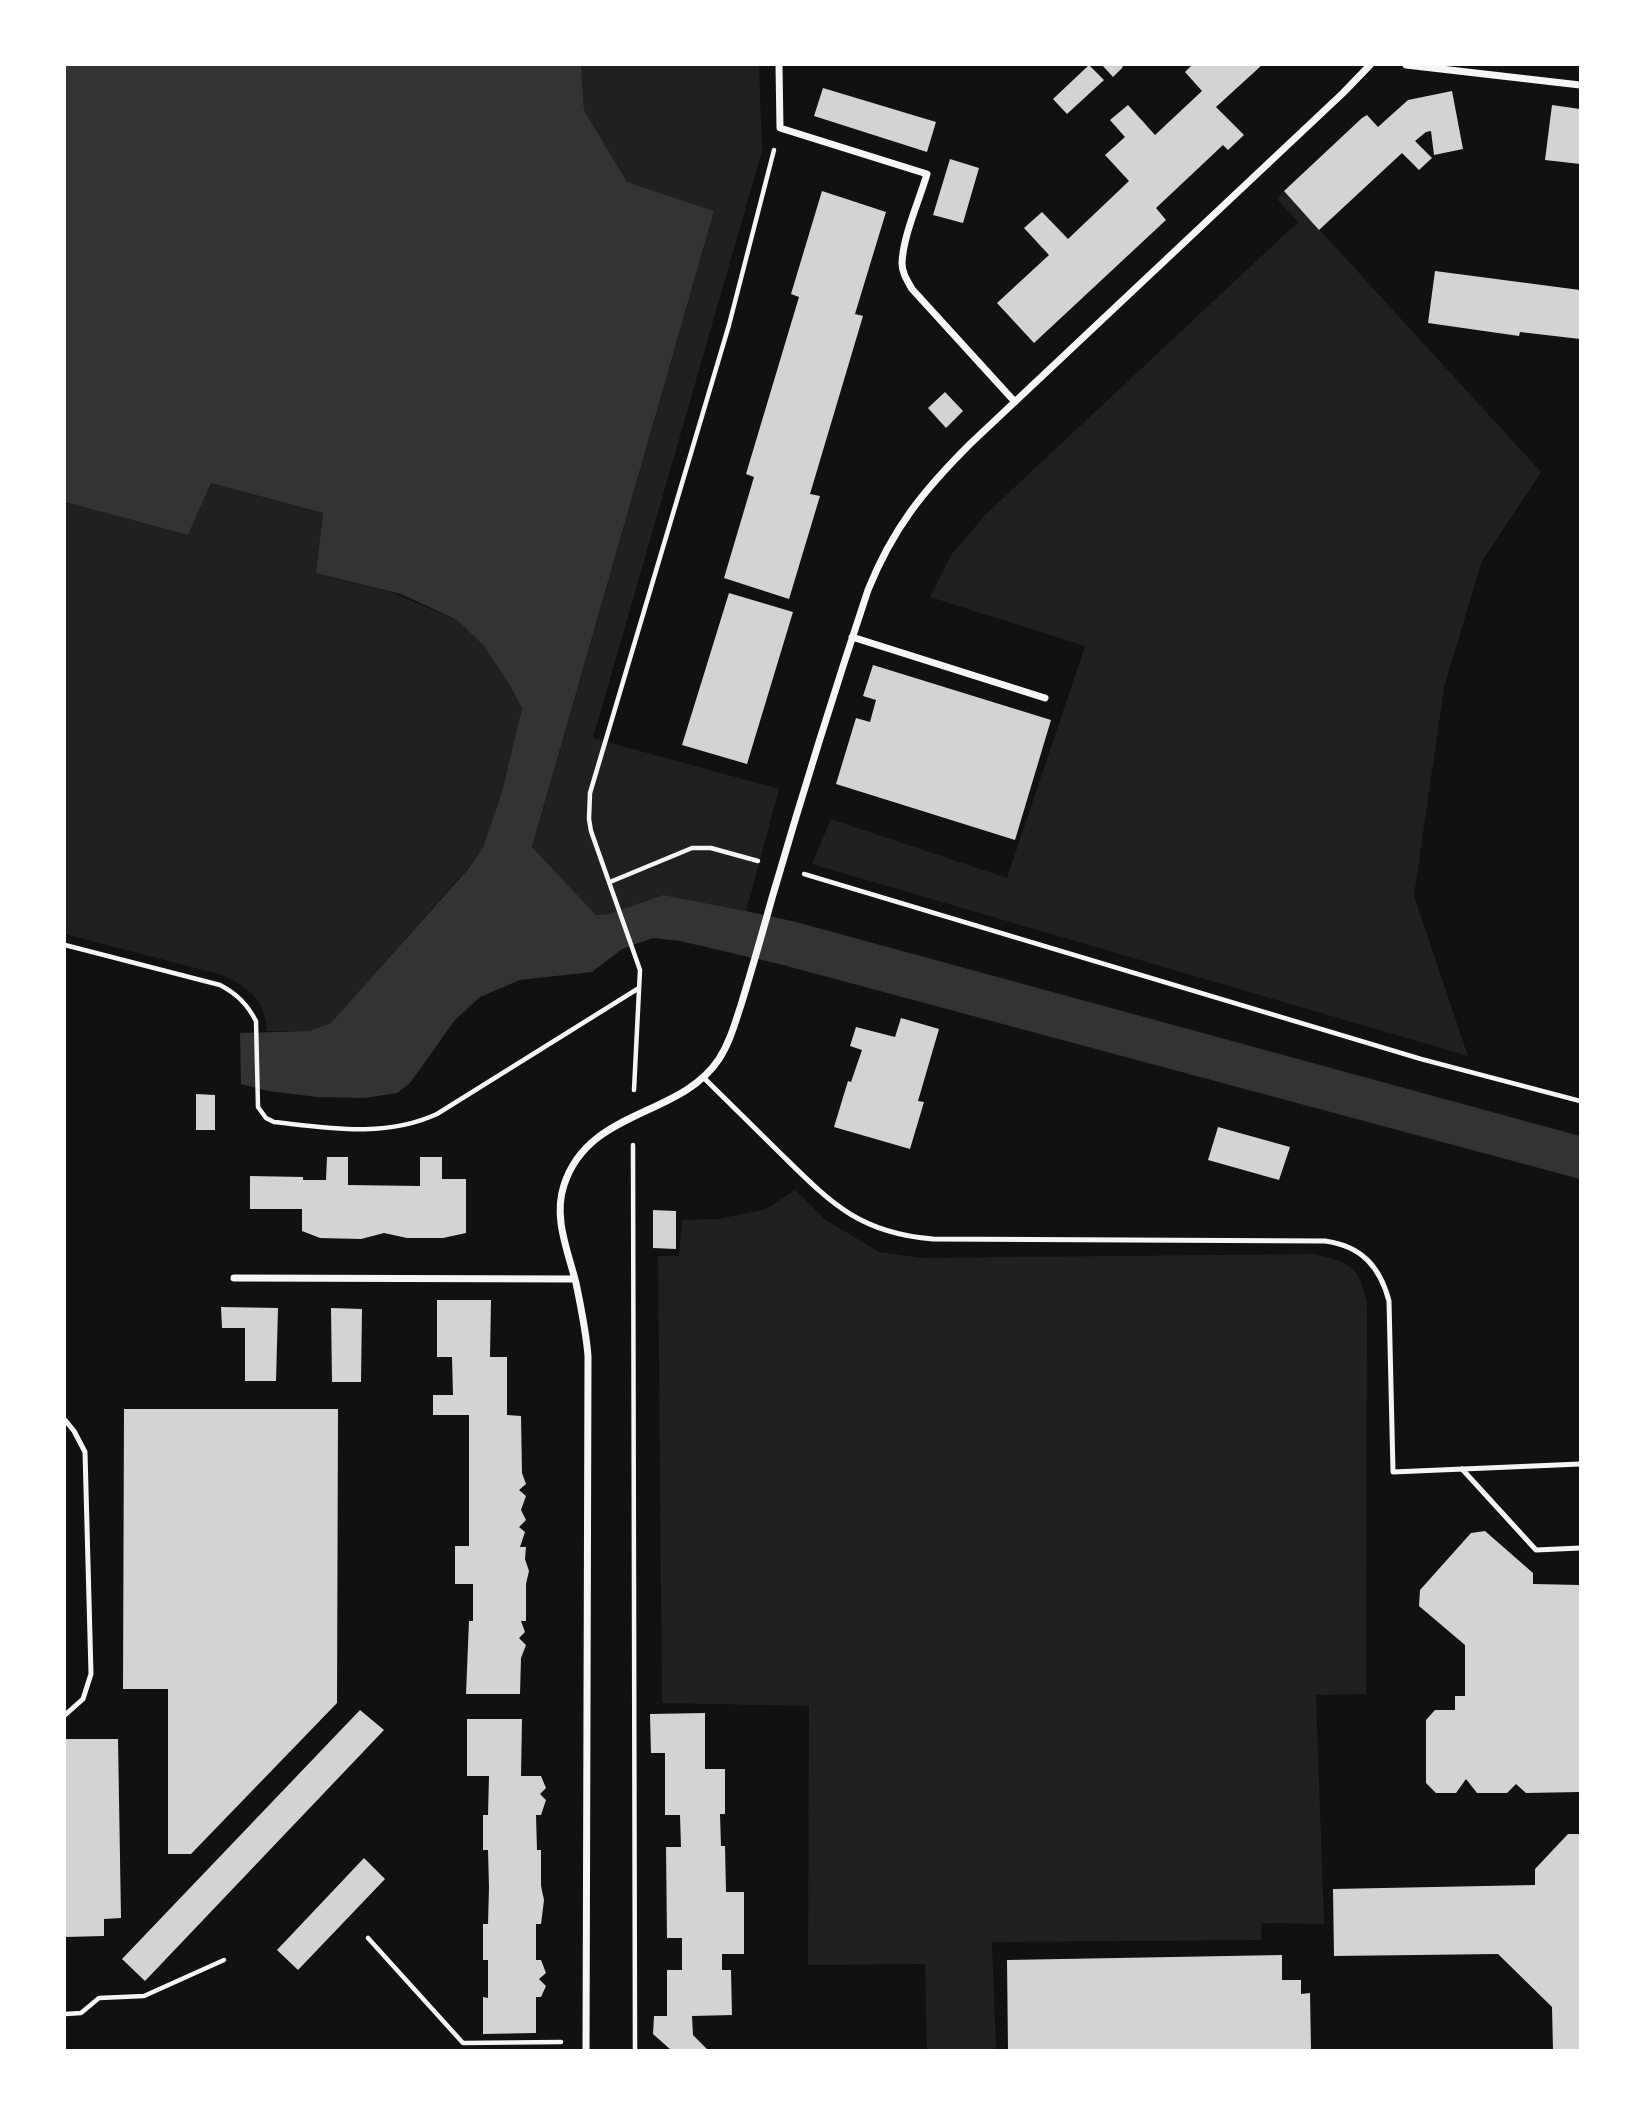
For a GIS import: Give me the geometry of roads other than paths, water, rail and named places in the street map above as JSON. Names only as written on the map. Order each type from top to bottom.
[{"type":"street","points":[[779,65],[780,128],[927,174],[904,250],[902,265],[905,277],[912,289],[1015,402]]},
{"type":"street","points":[[586,2050],[588,1356],[583,1314],[562,1234],[560,1200],[563,1186],[569,1171],[584,1149],[607,1129],[684,1091],[703,1077],[720,1058],[748,981],[852,637],[877,568],[889,543],[916,501],[970,444],[1370,65]]},
{"type":"street","points":[[1406,65],[1580,85]]},
{"type":"street","points":[[852,637],[1045,698]]},
{"type":"street","points":[[234,1278],[575,1279]]},
{"type":"lane","points":[[703,1077],[827,1199],[856,1218],[893,1233],[933,1239],[1325,1241],[1345,1245],[1374,1266],[1381,1275],[1389,1301],[1393,1472],[1580,1464]]},
{"type":"lane","points":[[65,1420],[85,1452],[90,1674],[83,1699],[65,1715]]},
{"type":"lane","points":[[1462,1468],[1536,1550],[1580,1548]]}]
